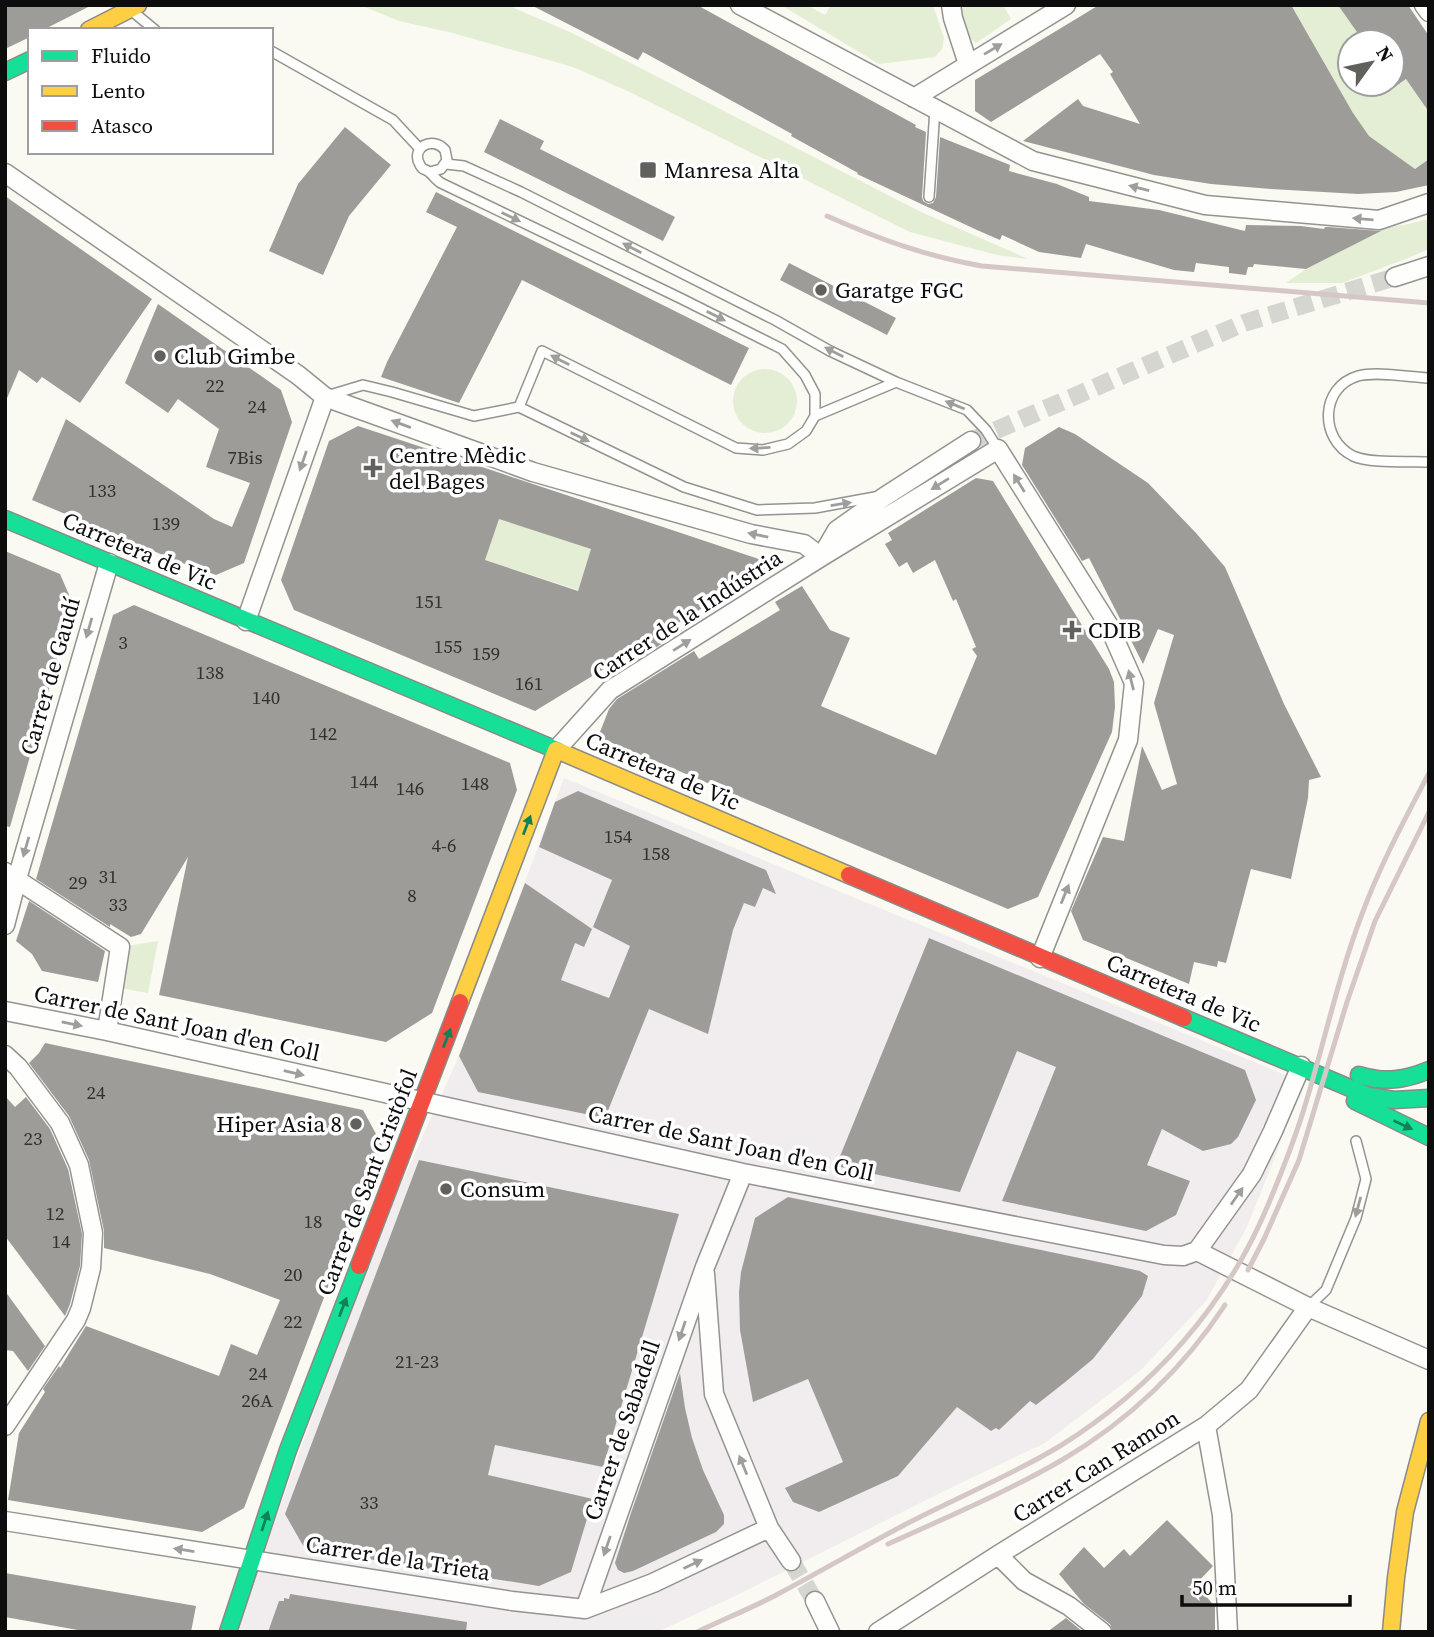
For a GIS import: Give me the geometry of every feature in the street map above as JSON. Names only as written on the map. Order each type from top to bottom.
[{"type":"main road","points":[[93,28],[134,7]]},
{"type":"main road","points":[[5,72],[28,61]]},
{"type":"main road","name":"Carretera de Vic","points":[[5,519],[1301,1066]]},
{"type":"main road","name":"Carrer de Sant Cristòfol","points":[[228,1632],[288,1450],[556,750]]},
{"type":"main road","points":[[1301,1066],[1367,1072],[1392,1070],[1429,1057]]},
{"type":"main road","points":[[1301,1066],[1370,1096],[1394,1100],[1429,1098]]},
{"type":"main road","points":[[1301,1066],[1361,1105],[1429,1137]]},
{"type":"main road","points":[[1349,1071],[1387,1082],[1429,1070]]},
{"type":"main road","points":[[1391,1632],[1405,1512],[1429,1421]]},
{"type":"street","points":[[740,5],[1033,161],[1205,205],[1379,220],[1429,203]]},
{"type":"street","points":[[951,5],[968,64]]},
{"type":"street","points":[[914,98],[1066,5]]},
{"type":"street","points":[[1424,5],[1429,12]]},
{"type":"street","points":[[5,173],[298,375],[325,397],[533,472],[751,534],[804,544],[821,557]]},
{"type":"street","points":[[1395,277],[1429,266]]},
{"type":"street","points":[[246,621],[325,397]]},
{"type":"street","name":"Carrer de la Indústria","points":[[821,557],[837,530],[891,492],[971,442]]},
{"type":"street","points":[[998,449],[1108,624],[1134,683],[1128,740],[1040,958]]},
{"type":"street","name":"Carrer de la Indústria","points":[[556,750],[610,690],[998,449]]},
{"type":"street","name":"Carrer de Gaudí","points":[[5,925],[11,876],[108,563]]},
{"type":"street","points":[[11,876],[120,947],[107,1031]]},
{"type":"street","name":"Carrer de Sant Joan d'en Coll","points":[[5,1011],[107,1031],[743,1173],[1164,1255],[1183,1256],[1197,1251]]},
{"type":"street","points":[[5,1055],[60,1123],[79,1166],[93,1233],[91,1268],[76,1320],[5,1426]]},
{"type":"street","points":[[1301,1066],[1252,1174],[1197,1251],[1308,1307],[1429,1360]]},
{"type":"street","name":"Carrer de Sabadell","points":[[585,1609],[705,1266],[743,1173]]},
{"type":"street","points":[[705,1266],[714,1394],[769,1528],[791,1560]]},
{"type":"street","name":"Carrer Can Ramon","points":[[878,1632],[1206,1426],[1250,1390],[1308,1307]]},
{"type":"street","points":[[1206,1426],[1222,1515],[1228,1632]]},
{"type":"street","name":"Carrer de la Trieta","points":[[5,1521],[512,1601],[585,1609],[653,1583],[769,1528]]},
{"type":"street","points":[[998,1555],[1024,1581],[1069,1606],[1102,1632]]},
{"type":"street","points":[[815,1601],[830,1632]]},
{"type":"lane","points":[[134,7],[154,28]]},
{"type":"lane","points":[[273,52],[393,120],[420,149]]},
{"type":"lane","points":[[929,197],[935,109]]},
{"type":"lane","points":[[430,172],[438,171],[446,164],[447,153],[440,144],[429,143],[420,149],[418,154],[419,163],[435,179],[782,349],[805,375],[815,394],[815,416],[806,431],[788,444],[763,450],[736,448],[542,351],[519,407]]},
{"type":"lane","points":[[446,164],[464,166],[521,192],[775,320],[830,351],[896,382],[967,410],[986,430],[998,449]]},
{"type":"lane","points":[[1429,378],[1366,374],[1354,377],[1334,394],[1327,417],[1331,433],[1352,455],[1365,460],[1429,461]]},
{"type":"lane","points":[[815,416],[896,382]]},
{"type":"lane","points":[[325,397],[363,386],[474,416],[519,407],[684,487],[757,510],[814,508],[863,500],[891,492]]},
{"type":"lane","points":[[1308,1307],[1326,1290],[1356,1218],[1366,1179],[1356,1142]]},
{"type":"shaded area","points":[[564,778],[1300,1081],[1276,1155],[1246,1229],[1206,1301],[1141,1370],[1045,1443],[657,1632],[235,1632],[375,1242],[459,1056]]},
{"type":"green space","points":[[360,5],[507,5],[572,33],[921,212],[1028,259],[997,255],[910,232],[632,93],[573,67],[453,33],[399,21]]},
{"type":"green space","points":[[781,5],[807,5],[825,15],[831,5],[933,5],[944,38],[942,49],[935,57],[879,64]]},
{"type":"green space","points":[[960,5],[1003,5],[1011,19],[976,43],[963,27]]},
{"type":"green space","points":[[1283,5],[1357,5],[1360,28],[1336,28],[1336,83],[1303,26]]},
{"type":"green space","points":[[1407,79],[1429,112],[1429,159],[1415,169],[1369,136],[1344,98],[1406,98]]},
{"type":"green space","points":[[1429,219],[1429,249],[1342,283],[1286,283],[1306,269],[1379,232],[1379,227]]},
{"type":"green space","points":[[765,369],[777,371],[788,378],[795,389],[795,413],[788,424],[777,431],[765,433],[753,431],[742,424],[735,413],[733,401],[735,389],[742,378],[753,371]]},
{"type":"green space","points":[[499,518],[591,549],[578,590],[485,560]]},
{"type":"green space","points":[[158,941],[148,993],[114,987],[120,947]]},
{"type":"building","points":[[5,5],[92,5],[47,28],[28,28],[28,38],[5,49]]},
{"type":"building","points":[[531,5],[697,5],[926,132],[922,197],[928,204],[933,203],[936,197],[940,137],[1010,165],[1009,171],[1057,184],[1089,197],[1089,201],[1159,210],[1245,231],[1246,225],[1381,231],[1306,269],[1254,264],[1253,267],[1248,267],[1246,275],[1229,273],[1229,267],[1196,263],[1194,272],[1174,270],[1086,244],[1081,258],[1039,252],[1002,235],[1000,240],[857,174],[791,136],[792,134],[643,52],[638,60]]},
{"type":"building","points":[[1099,5],[1291,5],[1336,83],[1336,98],[1344,98],[1369,136],[1415,169],[1429,159],[1429,185],[1396,192],[1358,194],[1211,184],[1154,175],[1023,141],[1078,99],[1083,106],[1140,124],[1110,74],[1113,72],[1100,54],[991,122],[975,111],[975,80]]},
{"type":"building","points":[[1338,5],[1408,5],[1429,36],[1429,112],[1406,79],[1406,28],[1354,28]]},
{"type":"building","points":[[500,119],[544,141],[540,149],[675,217],[663,241],[484,152]]},
{"type":"building","points":[[345,127],[391,165],[349,216],[323,275],[269,251],[298,184]]},
{"type":"building","points":[[436,192],[749,348],[731,385],[522,280],[459,403],[381,377],[457,227],[426,212]]},
{"type":"building","points":[[5,196],[152,299],[80,403],[42,377],[37,383],[19,370],[5,403]]},
{"type":"building","name":"Garatge FGC","points":[[789,263],[896,318],[887,335],[780,280]]},
{"type":"building","points":[[158,304],[281,390],[292,422],[244,563],[216,575],[32,500],[66,419],[214,519],[232,527],[250,483],[206,467],[219,429],[178,399],[168,413],[125,383]]},
{"type":"building","points":[[358,426],[774,564],[678,623],[682,631],[625,667],[630,653],[535,711],[294,610],[281,580],[329,441]],"holes":[[[499,519],[591,549],[578,591],[485,560]]]},
{"type":"building","points":[[1059,427],[1075,434],[1148,483],[1225,567],[1284,704],[1321,777],[1309,780],[1308,798],[1291,879],[1251,869],[1226,963],[1218,961],[1217,967],[1194,962],[1189,984],[1083,940],[1071,911],[1103,837],[1124,841],[1142,746],[1162,790],[1177,784],[1154,703],[1174,635],[1158,629],[1143,664],[1089,558],[1082,561],[1022,465],[1025,448]]},
{"type":"building","points":[[976,478],[993,481],[1109,669],[1114,682],[1112,732],[1038,897],[1008,909],[598,737],[609,709],[617,699],[694,651],[699,659],[780,610],[775,602],[802,586],[830,630],[850,638],[821,706],[936,755],[977,656],[972,649],[976,647],[956,599],[953,601],[935,560],[913,573],[907,562],[899,567],[885,544],[892,540],[888,533]]},
{"type":"building","points":[[5,551],[60,574],[73,604],[10,827],[5,826]]},
{"type":"building","points":[[134,605],[510,763],[517,790],[432,1013],[386,1042],[159,995],[188,857],[141,934],[131,937],[110,924],[110,927],[36,879],[113,615]]},
{"type":"building","points":[[578,791],[766,870],[776,894],[763,888],[755,907],[744,903],[733,930],[708,1034],[649,1009],[605,1118],[478,1092],[459,1056],[525,883],[592,929],[584,947],[575,943],[561,980],[609,998],[630,946],[593,927],[612,880],[539,847],[555,802]]},
{"type":"building","points":[[29,901],[105,951],[98,982],[42,971],[32,954],[16,941]]},
{"type":"building","points":[[929,938],[1245,1070],[1256,1100],[1238,1137],[1231,1144],[1203,1151],[1162,1129],[1147,1165],[1190,1181],[1176,1215],[1146,1231],[1002,1201],[1056,1067],[1017,1051],[960,1192],[836,1166]]},
{"type":"building","points":[[45,1043],[363,1110],[382,1145],[244,1508],[202,1532],[8,1500],[19,1433],[45,1392],[43,1389],[59,1366],[60,1368],[86,1326],[219,1376],[231,1344],[257,1355],[280,1300],[210,1274],[104,1248],[104,1231],[89,1160],[69,1116],[29,1063]]},
{"type":"building","points":[[5,1096],[15,1107],[26,1097],[50,1129],[68,1169],[82,1234],[80,1266],[65,1316],[5,1236]]},
{"type":"building","points":[[419,1160],[679,1214],[603,1467],[495,1445],[488,1475],[593,1499],[571,1572],[539,1586],[305,1549],[285,1514]]},
{"type":"building","points":[[788,1197],[1140,1271],[1148,1276],[1142,1296],[1093,1359],[1036,1405],[1030,1401],[999,1430],[996,1428],[991,1431],[957,1407],[898,1476],[819,1512],[793,1502],[785,1488],[843,1462],[808,1379],[753,1402],[740,1330],[741,1272],[755,1218]]},
{"type":"building","points":[[5,1291],[45,1346],[28,1371],[13,1351],[5,1350]]},
{"type":"building","points":[[680,1373],[692,1438],[703,1470],[724,1515],[724,1524],[716,1532],[624,1573],[618,1570],[615,1563]]},
{"type":"building","points":[[1167,1520],[1213,1566],[1196,1584],[1215,1607],[1215,1632],[1113,1632],[1110,1624],[1084,1604],[1059,1574],[1084,1547],[1104,1568],[1124,1549],[1130,1556]]},
{"type":"building","points":[[5,1573],[196,1606],[191,1632],[89,1632],[5,1617]]},
{"type":"building","points":[[290,1594],[467,1622],[466,1632],[268,1632],[279,1601],[289,1599]]},
{"type":"building","points":[[1066,1618],[1083,1632],[1047,1632]]},
{"type":"tunnel","points":[[971,441],[1244,323],[1395,277]]},
{"type":"tunnel","points":[[791,1561],[815,1601]]},
{"type":"railway","points":[[827,216],[903,246],[982,266],[1429,303]]},
{"type":"railway","points":[[697,1632],[768,1599],[910,1522],[1042,1457],[1126,1398],[1183,1342],[1231,1277],[1268,1205],[1300,1121],[1362,914],[1385,860],[1429,773]]},
{"type":"railway","points":[[1248,1270],[1299,1160],[1347,1002],[1375,921],[1429,812]]},
{"type":"railway","points":[[888,1544],[1020,1483],[1086,1445],[1132,1411],[1172,1372],[1225,1305]]},
{"type":"traffic: fast","points":[[5,72],[28,61]]},
{"type":"traffic: fast","points":[[5,519],[559,751]]},
{"type":"traffic: fast","points":[[1184,1018],[1369,1096],[1394,1100],[1429,1098]]},
{"type":"traffic: fast","points":[[1359,1075],[1395,1079],[1429,1070]]},
{"type":"traffic: fast","points":[[1355,1101],[1429,1137]]},
{"type":"traffic: fast","points":[[228,1632],[288,1450],[359,1266]]},
{"type":"traffic: slow","points":[[93,28],[138,5]]},
{"type":"traffic: slow","points":[[460,1002],[556,750]]},
{"type":"traffic: slow","points":[[559,751],[849,875]]},
{"type":"traffic: slow","points":[[1391,1632],[1405,1512],[1429,1421]]},
{"type":"traffic: jam","points":[[849,875],[1184,1018]]},
{"type":"traffic: jam","points":[[359,1266],[460,1002]]},
{"type":"place","name":"Manresa Alta","points":[[648,170]]},
{"type":"place","name":"Garatge FGC","points":[[821,290]]},
{"type":"place","name":"Club Gimbe","points":[[160,356]]},
{"type":"place","name":"Centre Mèdic del Bages","points":[[373,468]]},
{"type":"place","name":"CDIB","points":[[1072,630]]},
{"type":"place","name":"Hiper Asia 8","points":[[356,1124]]},
{"type":"place","name":"Consum","points":[[446,1189]]}]
